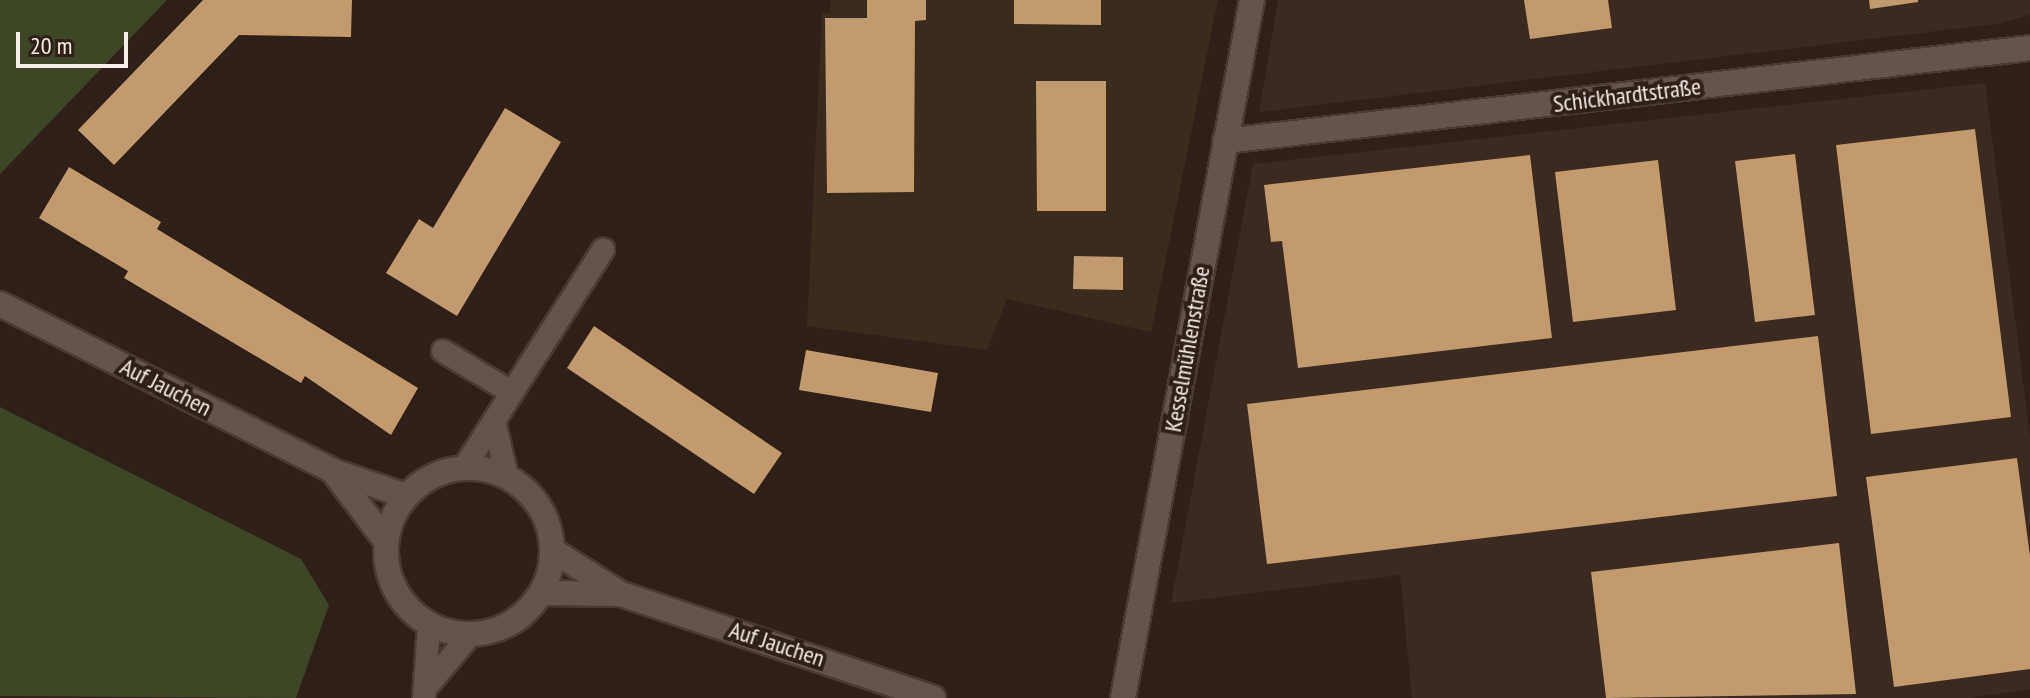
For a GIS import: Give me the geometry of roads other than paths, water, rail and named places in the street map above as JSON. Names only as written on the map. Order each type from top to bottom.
[{"type":"main road","name":"Kesselmühlenstraße","points":[[1123,698],[1252,0]]},
{"type":"main road","name":"Schickhardtstraße","points":[[1225,141],[2030,48]]},
{"type":"main road","name":"Auf Jauchen","points":[[0,304],[333,471],[406,496]]},
{"type":"main road","points":[[464,468],[507,477],[540,507],[552,550],[542,593],[511,622],[470,635],[429,625],[395,589],[386,541],[406,496],[422,482],[464,468]]},
{"type":"main road","name":"Auf Jauchen","points":[[333,471],[386,541]]},
{"type":"main road","name":"Auf Jauchen","points":[[552,550],[621,594],[933,698]]},
{"type":"main road","name":"Auf Jauchen","points":[[542,593],[621,594]]},
{"type":"lane","points":[[464,468],[603,250]]},
{"type":"lane","points":[[443,351],[511,392]]},
{"type":"lane","points":[[494,421],[507,477]]},
{"type":"lane","points":[[426,691],[429,625]]},
{"type":"lane","points":[[426,691],[470,635]]}]
